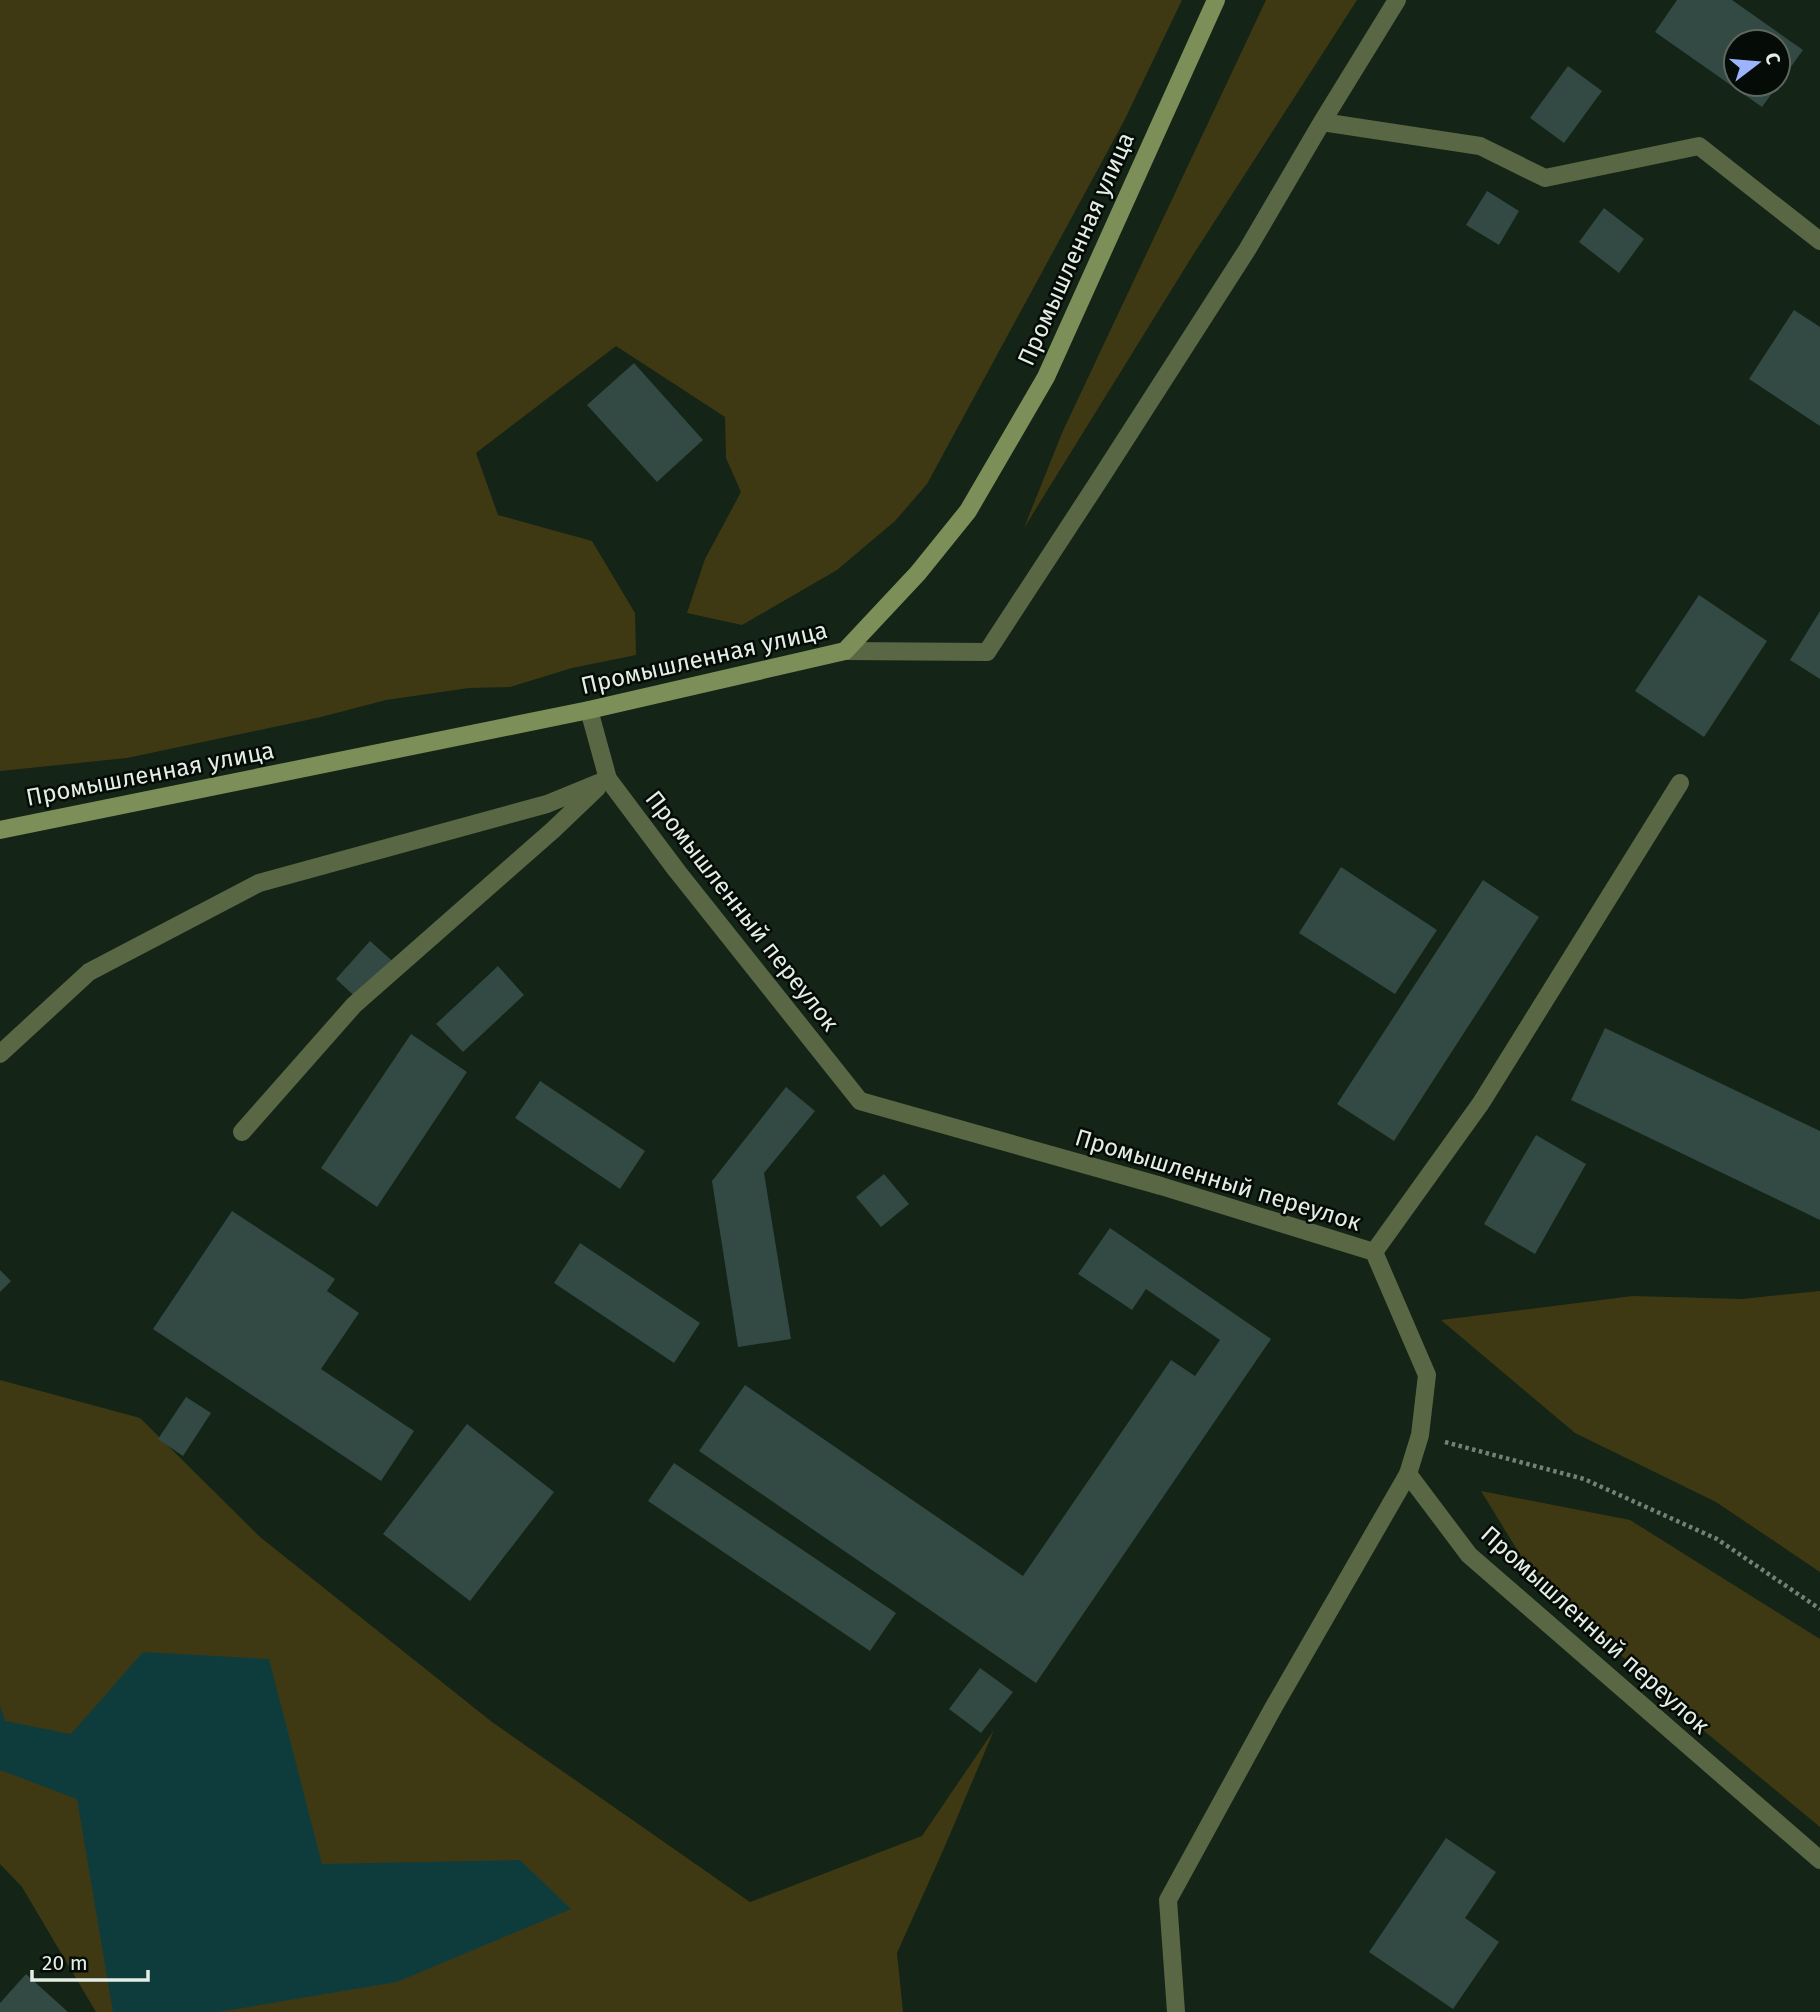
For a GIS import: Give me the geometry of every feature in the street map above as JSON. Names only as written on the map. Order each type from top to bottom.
[{"type":"main road","name":"Промышленная улица","points":[[0,830],[589,710],[845,651],[918,573],[968,511],[1046,377],[1216,0]]},
{"type":"street","points":[[845,651],[987,652],[1247,250],[1397,0]]},
{"type":"street","points":[[1322,122],[1480,146],[1545,178],[1699,146],[1820,242]]},
{"type":"street","name":"Промышленный переулок","points":[[589,710],[608,779],[677,871],[860,1101],[1148,1182],[1374,1252],[1427,1375],[1420,1435],[1408,1474],[1469,1555],[1820,1860]]},
{"type":"street","points":[[0,1054],[89,972],[259,883],[547,804],[608,779]]},
{"type":"street","points":[[242,1132],[354,1005],[608,779]]},
{"type":"street","points":[[1374,1252],[1481,1103],[1679,783]]},
{"type":"street","points":[[1176,2012],[1168,1900],[1272,1710],[1408,1474]]},
{"type":"path","points":[[1420,1435],[1584,1479],[1717,1539],[1820,1609]]},
{"type":"shaded area","points":[[0,0],[1182,0],[1124,121],[927,484],[895,521],[837,570],[742,625],[687,613],[705,559],[741,492],[726,458],[725,417],[616,346],[476,453],[498,515],[592,541],[635,613],[636,655],[572,668],[510,687],[469,688],[386,700],[321,717],[127,758],[0,771]]},
{"type":"shaded area","points":[[1266,0],[1357,0],[1193,255],[1024,528],[1062,433]]},
{"type":"shaded area","points":[[1820,1291],[1820,1572],[1716,1502],[1575,1433],[1441,1320],[1633,1296],[1742,1299]]},
{"type":"shaded area","points":[[0,1380],[140,1418],[260,1537],[492,1722],[750,1902],[922,1836],[994,1730],[897,1953],[903,2012],[96,2012],[22,1887],[0,1864]]},
{"type":"shaded area","points":[[1481,1491],[1630,1520],[1820,1639],[1820,1827],[1703,1730],[1532,1574]]},
{"type":"water","points":[[143,1652],[269,1659],[322,1864],[520,1860],[571,1909],[397,1982],[218,2012],[113,2012],[77,1799],[0,1770],[0,1705],[5,1721],[71,1734]]},
{"type":"building","points":[[1677,0],[1732,0],[1772,28],[1722,28],[1722,79],[1655,32]]},
{"type":"building","points":[[1792,42],[1803,50],[1792,65]]},
{"type":"building","points":[[1568,66],[1602,91],[1564,143],[1530,118]]},
{"type":"building","points":[[1749,98],[1768,98],[1762,107]]},
{"type":"building","points":[[1487,191],[1519,211],[1499,245],[1466,225]]},
{"type":"building","points":[[1604,208],[1644,239],[1619,273],[1579,242]]},
{"type":"building","points":[[1794,310],[1820,327],[1820,426],[1749,379]]},
{"type":"building","points":[[634,363],[703,440],[657,482],[587,405]]},
{"type":"building","points":[[1699,595],[1767,641],[1704,737],[1635,691]]},
{"type":"building","points":[[1820,611],[1820,679],[1790,660]]},
{"type":"building","points":[[1341,867],[1437,930],[1395,994],[1299,933]]},
{"type":"building","points":[[1483,880],[1539,917],[1394,1141],[1337,1104]]},
{"type":"building","points":[[370,941],[398,966],[363,1004],[336,979]]},
{"type":"building","points":[[498,966],[524,995],[463,1052],[436,1024]]},
{"type":"building","points":[[1605,1028],[1820,1131],[1820,1220],[1571,1100]]},
{"type":"building","points":[[411,1034],[467,1072],[377,1207],[321,1168]]},
{"type":"building","points":[[540,1081],[645,1151],[620,1189],[515,1118]]},
{"type":"building","points":[[786,1087],[815,1111],[764,1173],[791,1339],[738,1347],[712,1181]]},
{"type":"building","points":[[1536,1135],[1586,1164],[1535,1254],[1484,1224]]},
{"type":"building","points":[[884,1174],[909,1204],[881,1227],[856,1197]]},
{"type":"building","points":[[232,1211],[335,1279],[327,1291],[359,1313],[321,1369],[414,1431],[381,1481],[153,1329]]},
{"type":"building","points":[[1110,1228],[1271,1339],[1036,1683],[699,1451],[745,1385],[1023,1576],[1171,1360],[1195,1376],[1220,1340],[1146,1289],[1132,1310],[1078,1274]]},
{"type":"building","points":[[580,1243],[700,1323],[674,1363],[554,1283]]},
{"type":"building","points":[[0,1270],[11,1281],[0,1292]]},
{"type":"building","points":[[186,1397],[211,1413],[183,1456],[158,1439]]},
{"type":"building","points":[[467,1424],[554,1492],[470,1601],[383,1534]]},
{"type":"building","points":[[674,1463],[896,1613],[870,1651],[648,1501]]},
{"type":"building","points":[[980,1668],[1013,1692],[981,1733],[949,1709]]},
{"type":"building","points":[[1446,1838],[1496,1872],[1465,1918],[1499,1942],[1453,2009],[1369,1952]]},
{"type":"building","points":[[26,1974],[68,2012],[0,2012],[0,2003]]}]
